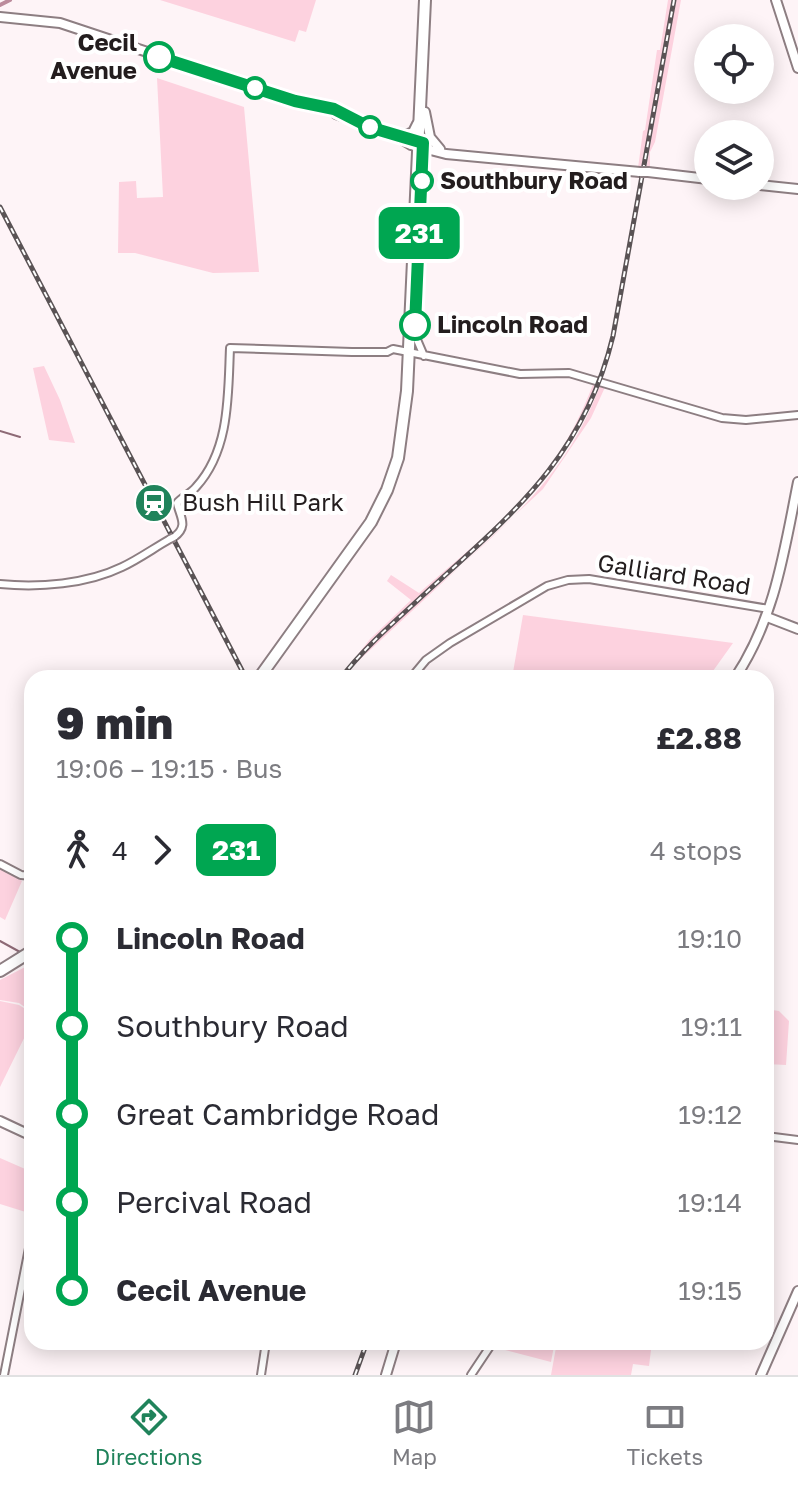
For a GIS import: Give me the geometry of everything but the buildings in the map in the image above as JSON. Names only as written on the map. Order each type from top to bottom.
[{"type":"highway","points":[[416,143],[425,112],[428,0]]},
{"type":"highway","points":[[413,331],[419,166],[416,143],[428,0]]},
{"type":"highway","points":[[272,670],[380,518],[400,471],[411,414],[415,355],[414,202],[419,166]]},
{"type":"highway","points":[[265,670],[371,522],[384,497],[401,444],[415,355]]},
{"type":"highway","points":[[323,589],[338,578]]},
{"type":"highway","points":[[0,971],[24,956]]},
{"type":"highway","points":[[0,977],[24,963]]},
{"type":"main road","points":[[776,0],[798,68]]},
{"type":"main road","points":[[0,17],[60,23],[240,83],[334,109],[444,152],[694,177]]},
{"type":"main road","points":[[425,112],[430,137],[444,152]]},
{"type":"main road","points":[[414,202],[418,189],[416,143]]},
{"type":"main road","points":[[419,166],[427,158],[444,152]]},
{"type":"main road","points":[[774,186],[798,189]]},
{"type":"main road","points":[[740,670],[758,639],[773,602],[798,482]]},
{"type":"main road","points":[[769,611],[798,629]]},
{"type":"main road","points":[[0,1121],[24,1132]]},
{"type":"main road","points":[[774,1338],[798,1291]]},
{"type":"main road","points":[[386,1375],[393,1350]]},
{"type":"main road","points":[[761,1375],[770,1350]]},
{"type":"street","points":[[0,584],[45,585],[119,569],[181,531],[183,524],[177,505],[205,475],[223,432],[227,413],[230,348],[362,352],[393,349],[520,374],[569,373],[725,419],[798,415]]},
{"type":"street","name":"Galliard Road","points":[[418,670],[450,643],[547,586],[568,580],[589,579],[769,611]]},
{"type":"street","points":[[0,864],[24,875]]},
{"type":"street","points":[[774,1137],[798,1140]]},
{"type":"street","points":[[4,1375],[24,1274]]},
{"type":"street","points":[[261,1375],[265,1350]]},
{"type":"street","points":[[471,1375],[488,1350]]},
{"type":"shaded area","points":[[160,0],[316,0],[306,32],[299,30],[295,42]]},
{"type":"shaded area","points":[[668,0],[673,0],[642,168],[638,168],[657,50],[660,50]]},
{"type":"shaded area","points":[[676,0],[681,0],[655,142],[650,152],[650,166],[646,169]]},
{"type":"shaded area","points":[[157,78],[244,107],[259,272],[213,273],[135,253],[118,253],[119,182],[136,181],[137,198],[163,197]]},
{"type":"shaded area","points":[[44,366],[75,443],[49,440],[33,368]]},
{"type":"shaded area","points":[[594,382],[598,382],[581,420],[544,478],[499,527],[399,615],[352,662],[370,639],[411,600],[387,581],[391,575],[419,593],[503,519],[555,459],[574,427]]},
{"type":"shaded area","points":[[601,383],[606,385],[591,418],[543,489],[509,520],[564,457]]},
{"type":"shaded area","points":[[464,562],[353,666],[401,618]]},
{"type":"shaded area","points":[[523,615],[733,643],[714,670],[513,670]]},
{"type":"shaded area","points":[[0,869],[22,881],[5,920],[0,917]]},
{"type":"shaded area","points":[[24,968],[24,1006],[0,1000],[0,980]]},
{"type":"shaded area","points":[[0,1001],[24,1008],[24,1038],[0,1087]]},
{"type":"shaded area","points":[[774,1010],[789,1021],[786,1065],[774,1064]]},
{"type":"shaded area","points":[[0,1158],[24,1168],[24,1212],[0,1204]]},
{"type":"shaded area","points":[[505,1350],[553,1350],[551,1362]]},
{"type":"shaded area","points":[[556,1350],[651,1350],[649,1366],[633,1364],[631,1375],[551,1375]]},
{"type":"waterway","points":[[0,5],[10,0]]},
{"type":"waterway","points":[[0,431],[20,437]]},
{"type":"waterway","points":[[0,941],[20,952]]},
{"type":"railway","points":[[348,670],[538,484],[562,453],[582,418],[600,380],[613,336],[674,0]]},
{"type":"railway","points":[[0,207],[242,670]]},
{"type":"railway","points":[[355,1375],[364,1350]]},
{"type":"bus line","name":"231","points":[[159,57],[295,101],[334,109],[369,127],[423,143],[415,325]]},
{"type":"place","name":"Cecil Avenue","points":[[159,57]]},
{"type":"place","name":"Southbury Road","points":[[422,181]]},
{"type":"place","name":"Lincoln Road","points":[[415,325]]},
{"type":"place","name":"Bush Hill Park","points":[[154,503]]}]
